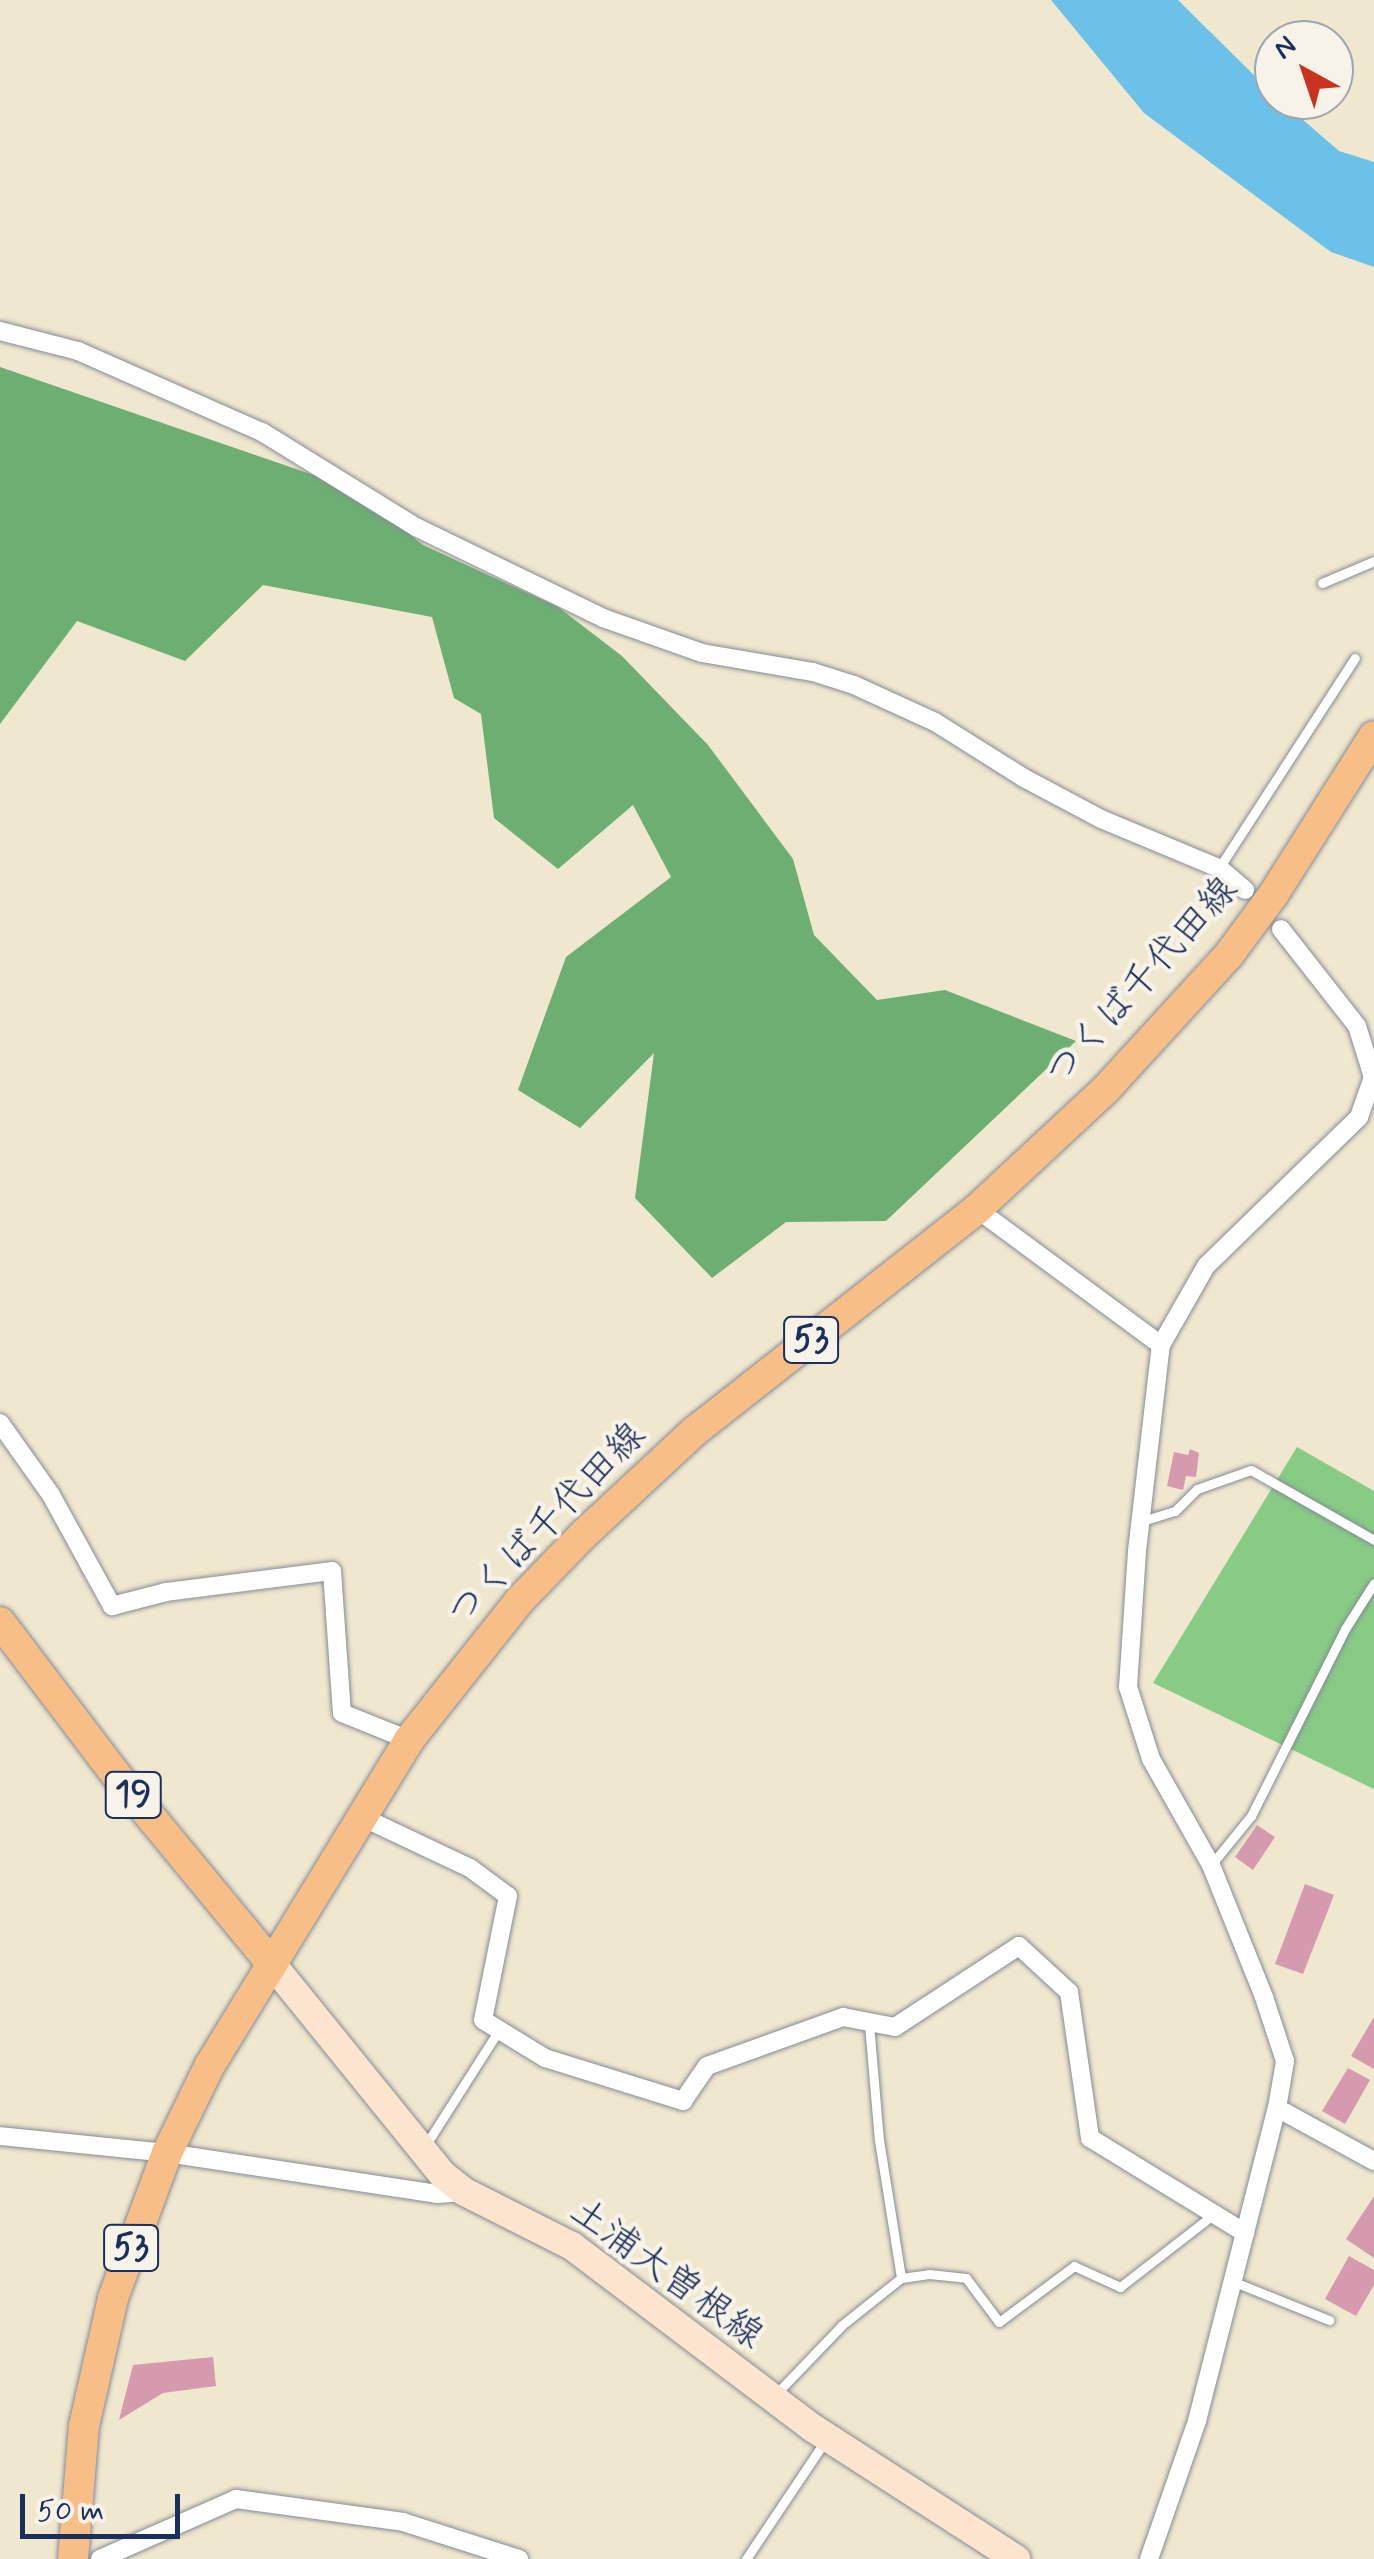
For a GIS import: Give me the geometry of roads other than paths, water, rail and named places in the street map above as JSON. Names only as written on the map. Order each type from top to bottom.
[{"type":"main road","name":"つくば千代田線","points":[[73,2559],[84,2426],[113,2298],[167,2153],[210,2065],[410,1740],[520,1600],[584,1534],[695,1431],[977,1209],[1106,1089],[1228,956],[1283,880],[1374,736]]},
{"type":"main road","name":"19","points":[[0,1622],[117,1776],[272,1964]]},
{"type":"main road","name":"土浦大曽根線","points":[[272,1964],[422,2152],[465,2192],[572,2246],[827,2437],[1016,2559]]},
{"type":"street","points":[[0,330],[78,351],[262,432],[416,527],[603,618],[702,654],[812,672],[854,685],[935,722],[1024,778],[1101,819],[1219,868],[1246,890]]},
{"type":"street","points":[[1149,2559],[1197,2421],[1277,2108],[1284,2062],[1264,1997],[1210,1865],[1150,1759],[1128,1687],[1161,1346],[1206,1266],[1366,1117],[1372,1077],[1357,1026],[1281,929]]},
{"type":"street","points":[[977,1209],[1161,1346]]},
{"type":"street","points":[[0,1424],[51,1495],[112,1606],[166,1592],[332,1570],[342,1713],[410,1740]]},
{"type":"street","points":[[362,1817],[470,1868],[508,1896],[483,2020],[544,2058],[683,2101],[707,2066],[842,2016],[895,2027],[1018,1946],[1069,1992],[1090,2138],[1245,2233]]},
{"type":"street","points":[[1277,2108],[1374,2161]]},
{"type":"street","points":[[0,2136],[167,2153],[438,2194],[465,2192]]},
{"type":"street","points":[[100,2559],[236,2499],[403,2522],[519,2559]]},
{"type":"lane","points":[[1322,582],[1374,561]]},
{"type":"lane","points":[[1219,868],[1355,658]]},
{"type":"lane","points":[[1142,1521],[1176,1511],[1197,1489],[1251,1470],[1374,1540]]},
{"type":"lane","points":[[1210,1865],[1251,1816],[1345,1629],[1374,1582]]},
{"type":"lane","points":[[869,2024],[879,2140],[901,2278]]},
{"type":"lane","points":[[422,2152],[499,2030]]},
{"type":"lane","points":[[772,2398],[842,2325],[901,2278],[929,2274],[966,2278],[1000,2322],[1074,2266],[1120,2287],[1214,2214]]},
{"type":"lane","points":[[1232,2281],[1330,2320]]},
{"type":"lane","points":[[746,2559],[827,2437]]},
{"type":"water","points":[[1051,0],[1178,0],[1254,75],[1254,120],[1303,120],[1339,151],[1374,162],[1374,267],[1331,252],[1144,113]]}]
